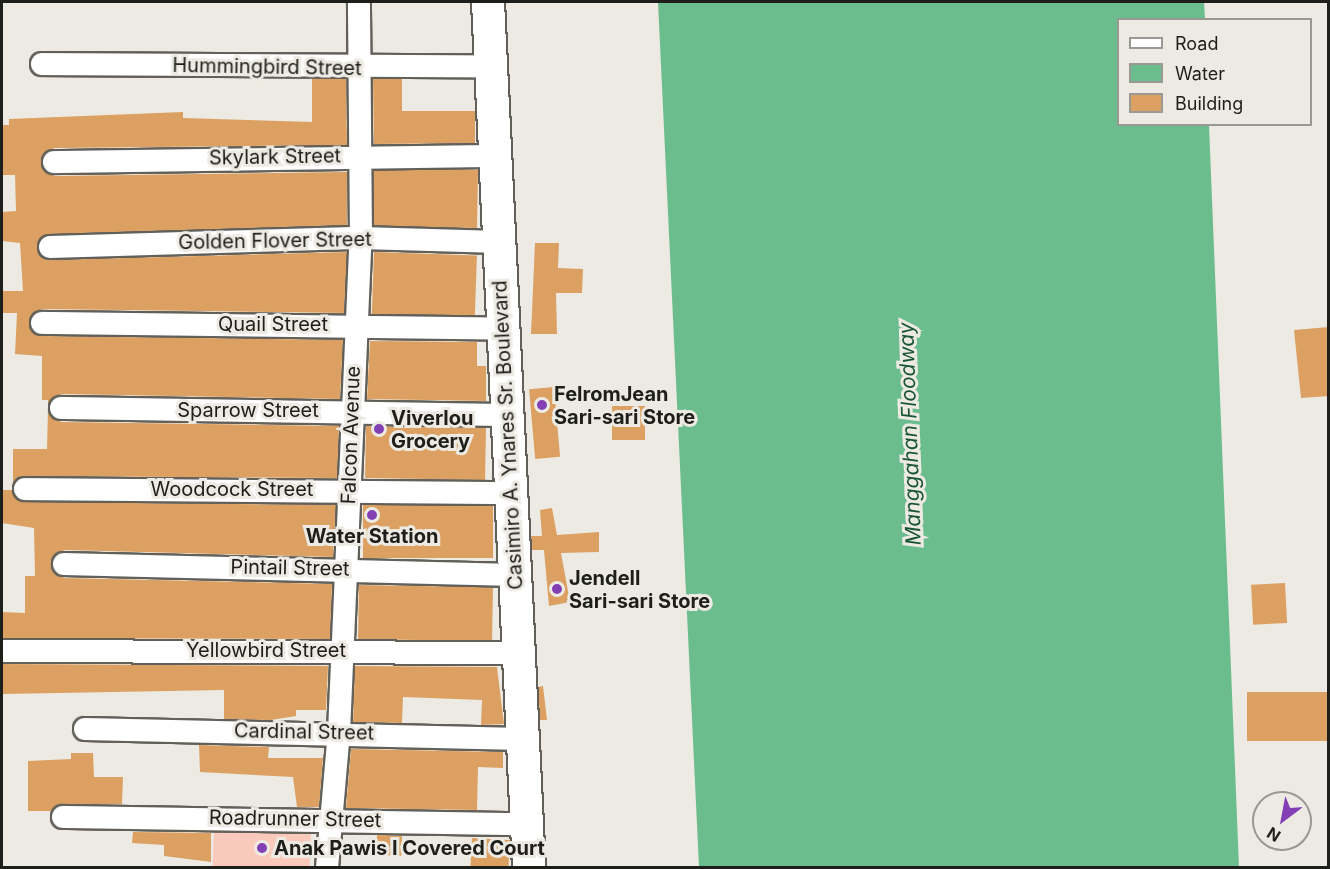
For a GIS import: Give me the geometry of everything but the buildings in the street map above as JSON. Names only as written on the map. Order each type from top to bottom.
[{"type":"main road","name":"Casimiro A. Ynares Sr. Boulevard","points":[[488,2],[529,867]]},
{"type":"street","name":"Falcon Avenue","points":[[327,867],[339,732],[340,650],[351,490],[355,325],[361,238],[364,154],[359,2]]},
{"type":"street","name":"Hummingbird Street","points":[[42,64],[360,68],[491,66]]},
{"type":"street","name":"Skylark Street","points":[[54,162],[364,154],[495,156]]},
{"type":"street","name":"Golden Flover Street","points":[[50,247],[361,238],[500,242]]},
{"type":"street","name":"Quail Street","points":[[42,323],[355,325],[504,329]]},
{"type":"street","name":"Sparrow Street","points":[[61,408],[352,410],[508,415]]},
{"type":"street","name":"Woodcock Street","points":[[25,489],[511,492]]},
{"type":"street","name":"Pintail Street","points":[[64,564],[345,568],[515,575]]},
{"type":"street","name":"Yellowbird Street","points":[[7,650],[340,650],[519,653]]},
{"type":"street","name":"Cardinal Street","points":[[85,729],[339,732],[522,739]]},
{"type":"street","name":"Roadrunner Street","points":[[63,817],[330,819],[527,825]]},
{"type":"shaded area","name":"Anak Pawis Ⅰ Covered Court","points":[[214,826],[311,829],[310,868],[213,868]]},
{"type":"water","name":"Manggahan Floodway","points":[[658,2],[1204,2],[1205,18],[1117,18],[1117,126],[1209,126],[1239,867],[699,867]]},
{"type":"place","name":"FelromJean Sari-sari Store","points":[[542,405]]},
{"type":"place","name":"Viverlou Grocery","points":[[379,429]]},
{"type":"place","name":"Water Station","points":[[372,515]]},
{"type":"place","name":"Jendell Sari-sari Store","points":[[557,589]]},
{"type":"place","name":"Anak Pawis Ⅰ Covered Court","points":[[262,848]]}]
